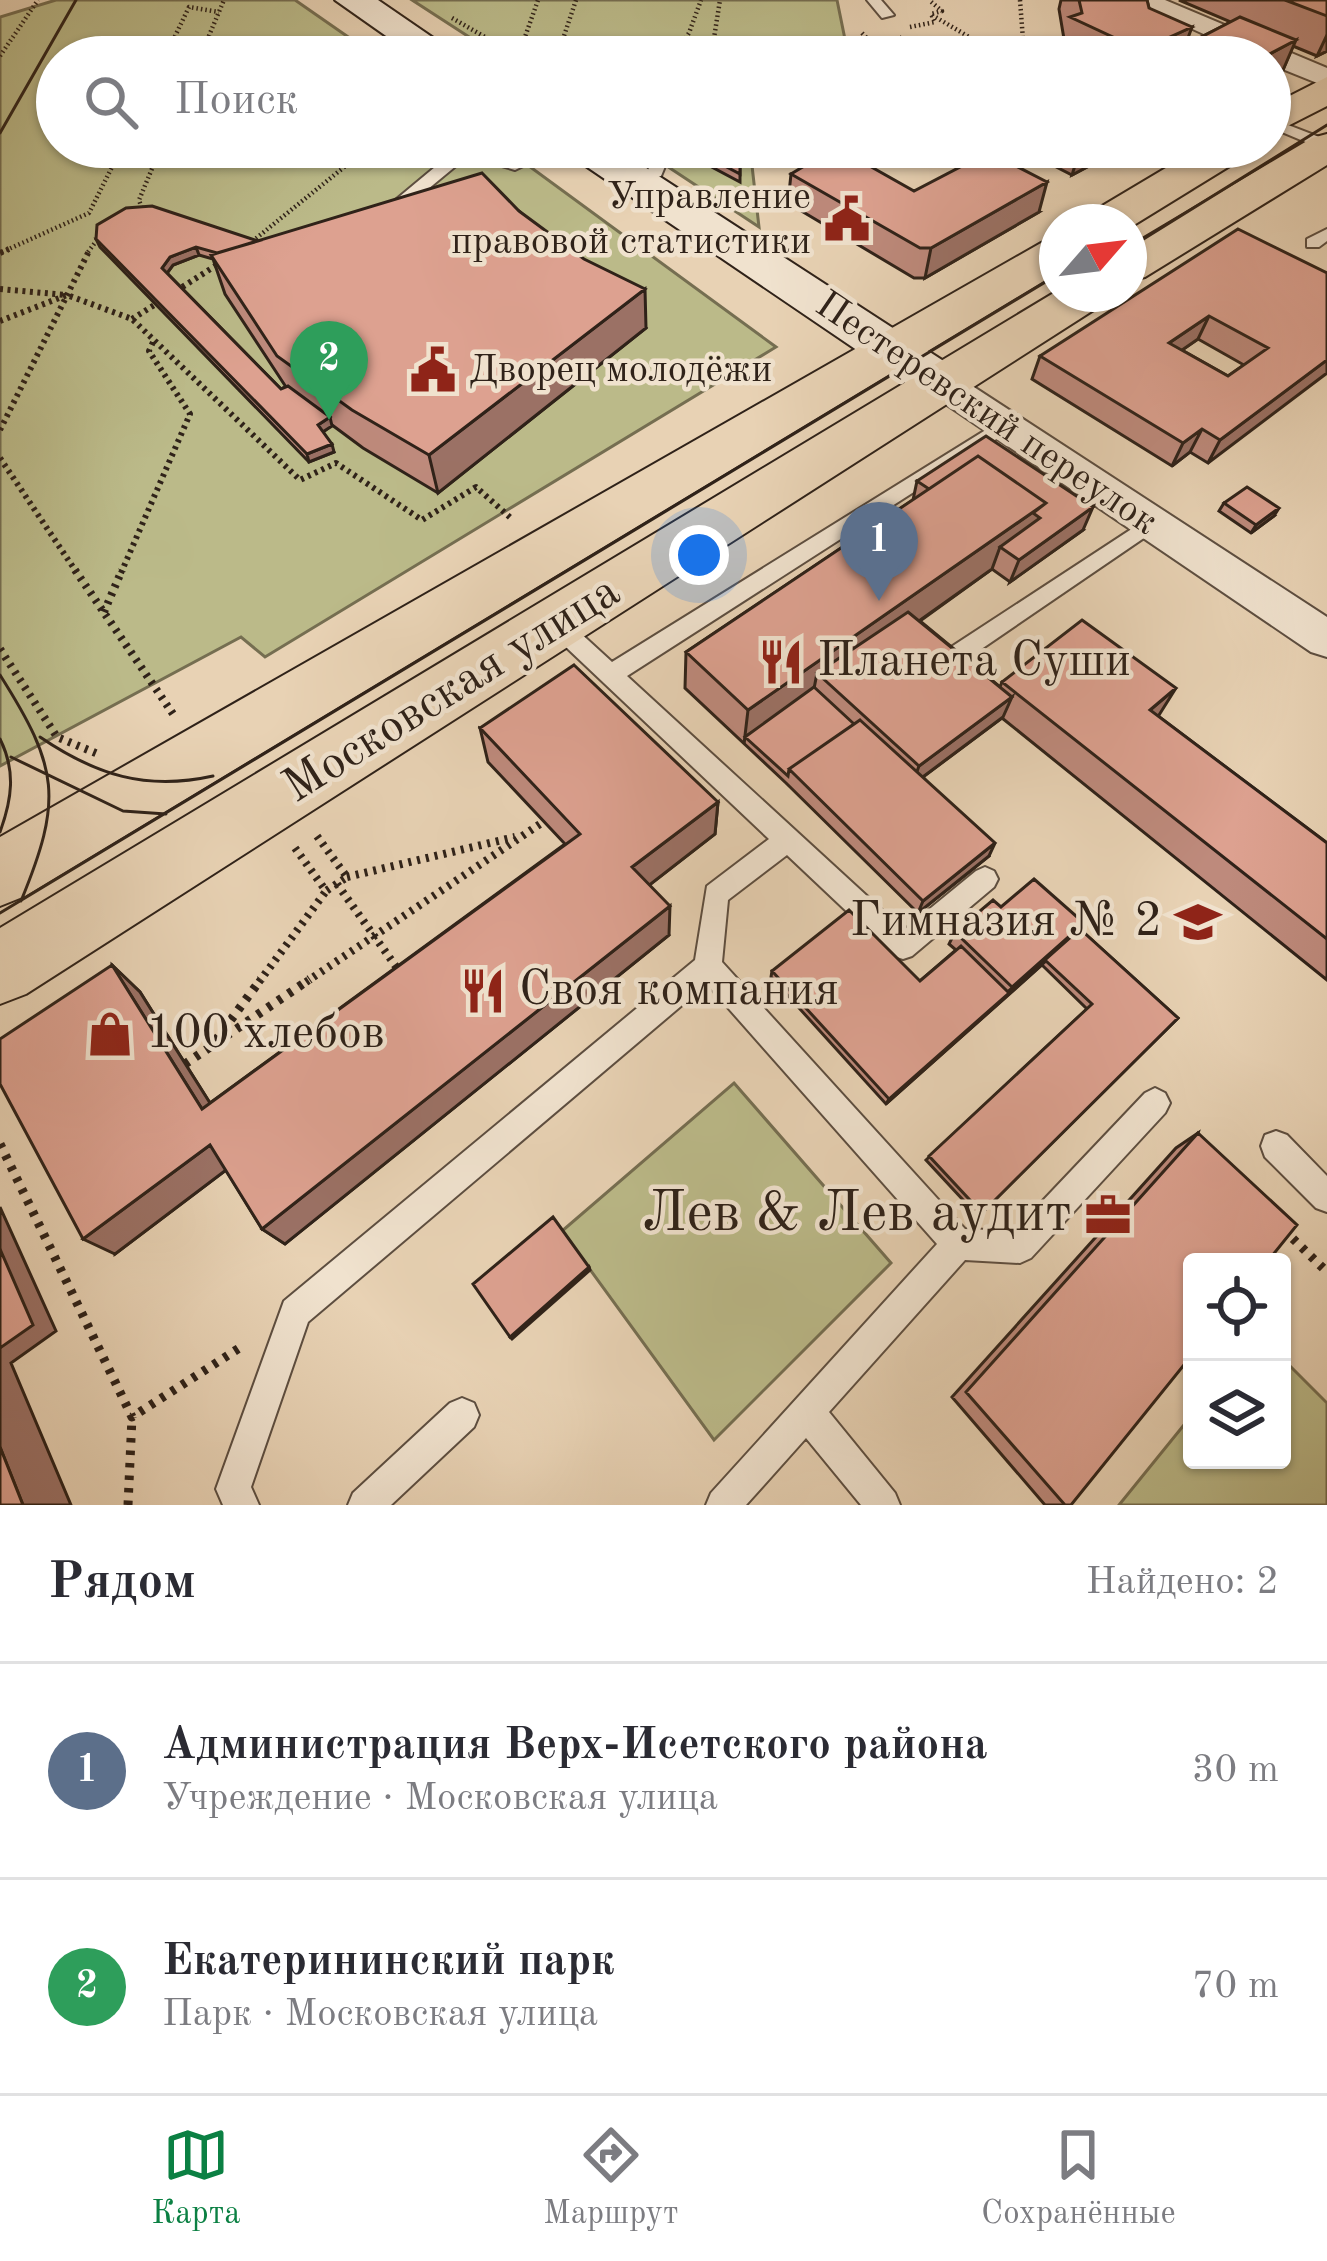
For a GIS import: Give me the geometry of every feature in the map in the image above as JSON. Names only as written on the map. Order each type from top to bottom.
[{"type":"main road","points":[[353,0],[409,36]]},
{"type":"main road","points":[[1291,111],[1327,89]]},
{"type":"main road","points":[[1147,256],[1327,146]]},
{"type":"main road","name":"Пестеревский переулок","points":[[656,168],[918,369]]},
{"type":"main road","points":[[1138,204],[1197,168]]},
{"type":"main road","name":"Московская улица","points":[[0,969],[556,625],[918,369],[1039,268]]},
{"type":"main road","name":"Московская улица","points":[[0,874],[918,369],[1046,312]]},
{"type":"street","points":[[1142,0],[1208,36]]},
{"type":"street","points":[[1291,66],[1327,78]]},
{"type":"street","name":"Пестеревский переулок","points":[[918,369],[1327,640]]},
{"type":"lane","points":[[874,0],[887,16]]},
{"type":"lane","points":[[1291,131],[1327,146]]},
{"type":"lane","points":[[380,221],[444,168]]},
{"type":"lane","points":[[612,674],[1005,424]]},
{"type":"lane","points":[[947,661],[1153,523]]},
{"type":"lane","points":[[556,625],[903,947],[986,879]]},
{"type":"lane","points":[[229,1500],[295,1312],[708,966],[716,894],[788,839]]},
{"type":"lane","points":[[708,966],[958,1244],[1021,1247],[1155,1103]]},
{"type":"lane","points":[[1276,1146],[1327,1197]]},
{"type":"lane","points":[[723,1505],[958,1244]]},
{"type":"lane","points":[[807,1412],[883,1505]]},
{"type":"lane","points":[[364,1505],[462,1415]]},
{"type":"path","points":[[0,56],[38,0]]},
{"type":"path","points":[[209,36],[224,0]]},
{"type":"path","points":[[525,36],[538,0]]},
{"type":"path","points":[[564,36],[576,0]]},
{"type":"path","points":[[688,36],[701,0]]},
{"type":"path","points":[[714,36],[720,0]]},
{"type":"path","points":[[928,0],[942,11],[931,14]]},
{"type":"path","points":[[1020,0],[1023,36]]},
{"type":"path","points":[[175,36],[189,7],[219,12]]},
{"type":"path","points":[[440,11],[482,36]]},
{"type":"path","points":[[931,14],[964,36]]},
{"type":"path","points":[[898,36],[892,31],[935,22],[931,14]]},
{"type":"path","points":[[0,253],[89,213],[112,168]]},
{"type":"path","points":[[145,218],[139,200],[152,168]]},
{"type":"path","points":[[248,244],[343,168]]},
{"type":"path","points":[[89,213],[102,220]]},
{"type":"path","points":[[0,430],[83,257],[97,240]]},
{"type":"path","points":[[176,291],[224,260]]},
{"type":"path","points":[[0,289],[67,295],[132,319],[300,480],[336,463],[422,520],[476,487],[506,514]]},
{"type":"path","points":[[0,321],[67,295]]},
{"type":"path","points":[[132,319],[156,304]]},
{"type":"path","points":[[104,612],[190,414],[149,351],[154,340]]},
{"type":"path","points":[[0,458],[173,714]]},
{"type":"path","points":[[0,649],[57,737],[100,755]]},
{"type":"path","points":[[185,1064],[544,822]]},
{"type":"path","points":[[311,829],[347,877]]},
{"type":"path","points":[[212,1046],[326,891],[347,877],[524,835]]},
{"type":"path","points":[[290,842],[326,891]]},
{"type":"path","points":[[337,884],[413,991]]},
{"type":"path","points":[[0,1144],[132,1418],[128,1505]]},
{"type":"path","points":[[1280,1226],[1327,1272]]},
{"type":"path","points":[[132,1418],[295,1312]]},
{"type":"shaded area","points":[[56,0],[295,0],[347,36],[36,36],[36,168],[532,168],[776,347],[265,657],[241,637],[0,766],[0,17]]},
{"type":"shaded area","points":[[412,0],[837,0],[844,36],[468,36]]},
{"type":"shaded area","points":[[670,168],[752,168],[759,227]]},
{"type":"shaded area","points":[[734,1083],[891,1263],[714,1440],[562,1231]]},
{"type":"shaded area","points":[[1291,1367],[1327,1403],[1327,1505],[1119,1505],[1183,1426],[1183,1469],[1291,1469]]},
{"type":"building","points":[[1079,0],[1147,0],[1149,8],[1192,27],[1172,36],[1111,36],[1070,17],[1082,13]]},
{"type":"building","points":[[1285,0],[1327,0],[1327,16]]},
{"type":"building","points":[[1240,17],[1286,36],[1203,36]]},
{"type":"building","points":[[801,168],[873,168],[914,191],[958,168],[1020,168],[1047,182],[931,248],[920,248],[791,174]]},
{"type":"building","name":"Дворец молодёжи","points":[[482,173],[519,211],[584,259],[645,289],[429,455],[352,410],[277,356],[211,255]]},
{"type":"building","points":[[152,206],[258,241],[217,253],[196,247],[170,257],[162,268],[281,389],[288,386],[330,417],[318,425],[332,444],[307,454],[96,239],[97,225],[126,208]]},
{"type":"building","points":[[1238,229],[1327,273],[1327,360],[1220,440],[1202,429],[1183,443],[1040,356],[1109,312],[1147,312],[1147,287]],"holes":[[[1209,316],[1268,348],[1228,376],[1169,343]]]},
{"type":"building","points":[[986,436],[1093,507],[1019,560],[1000,547],[1040,518],[1033,513],[1046,503],[978,456],[929,489],[917,481]]},
{"type":"building","points":[[978,456],[1046,503],[748,710],[686,652]]},
{"type":"building","points":[[1247,487],[1279,508],[1256,525],[1224,503]]},
{"type":"building","points":[[908,612],[1012,697],[919,766],[817,673]]},
{"type":"building","points":[[1082,620],[1176,688],[1150,710],[1327,843],[1327,939],[1002,682]]},
{"type":"building","points":[[574,665],[718,802],[632,867],[670,906],[262,1229],[210,1145],[83,1239],[0,1084],[0,1039],[112,965],[202,1109],[580,834],[480,728]]},
{"type":"building","points":[[814,687],[854,724],[789,769],[788,776],[745,737]]},
{"type":"building","points":[[860,720],[995,843],[923,901],[789,769]]},
{"type":"building","points":[[1034,879],[1084,923],[1012,987],[955,932],[993,900],[1001,907]]},
{"type":"building","points":[[849,910],[920,981],[961,946],[1009,993],[889,1099],[772,971]]},
{"type":"building","points":[[1080,929],[1178,1018],[982,1213],[929,1156],[1092,1004],[1045,960]]},
{"type":"building","points":[[1198,1133],[1297,1225],[1274,1253],[1183,1253],[1183,1366],[1071,1505],[1065,1505],[966,1392]]},
{"type":"building","points":[[553,1217],[589,1267],[510,1337],[473,1284]]},
{"type":"building","points":[[0,1249],[33,1325],[0,1348]]},
{"type":"building","points":[[0,1447],[23,1505],[0,1505]]},
{"type":"tram line","points":[[55,36],[76,0]]},
{"type":"tram line","points":[[0,133],[36,70]]},
{"type":"tram line","points":[[1291,147],[1327,125]]},
{"type":"tram line","points":[[1147,237],[1258,168]]},
{"type":"tram line","points":[[164,814],[1039,286]]},
{"type":"tram line","points":[[0,675],[34,735],[46,774]]},
{"type":"tram line","points":[[40,737],[81,761],[122,776],[166,782],[213,776]]},
{"type":"tram line","points":[[0,739],[10,785],[0,832]]},
{"type":"tram line","points":[[11,757],[46,774]]},
{"type":"tram line","points":[[21,900],[44,836],[46,774]]},
{"type":"tram line","points":[[46,774],[123,811],[164,814]]},
{"type":"tram line","points":[[21,900],[164,814]]},
{"type":"tram line","points":[[0,913],[21,900]]},
{"type":"place","name":"Управление правовой статистики","points":[[847,219]]},
{"type":"place","name":"Дворец молодёжи","points":[[433,370]]},
{"type":"place","name":"Екатерининский парк","points":[[329,420]]},
{"type":"place","name":"Администрация Верх-Исетского района","points":[[879,601]]},
{"type":"place","name":"Планета Суши","points":[[781,662]]},
{"type":"place","name":"Гимназия № 2","points":[[1198,922]]},
{"type":"place","name":"Своя компания","points":[[483,991]]},
{"type":"place","name":"100 хлебов","points":[[110,1034]]},
{"type":"place","name":"Лев & Лев аудит","points":[[1108,1215]]}]
